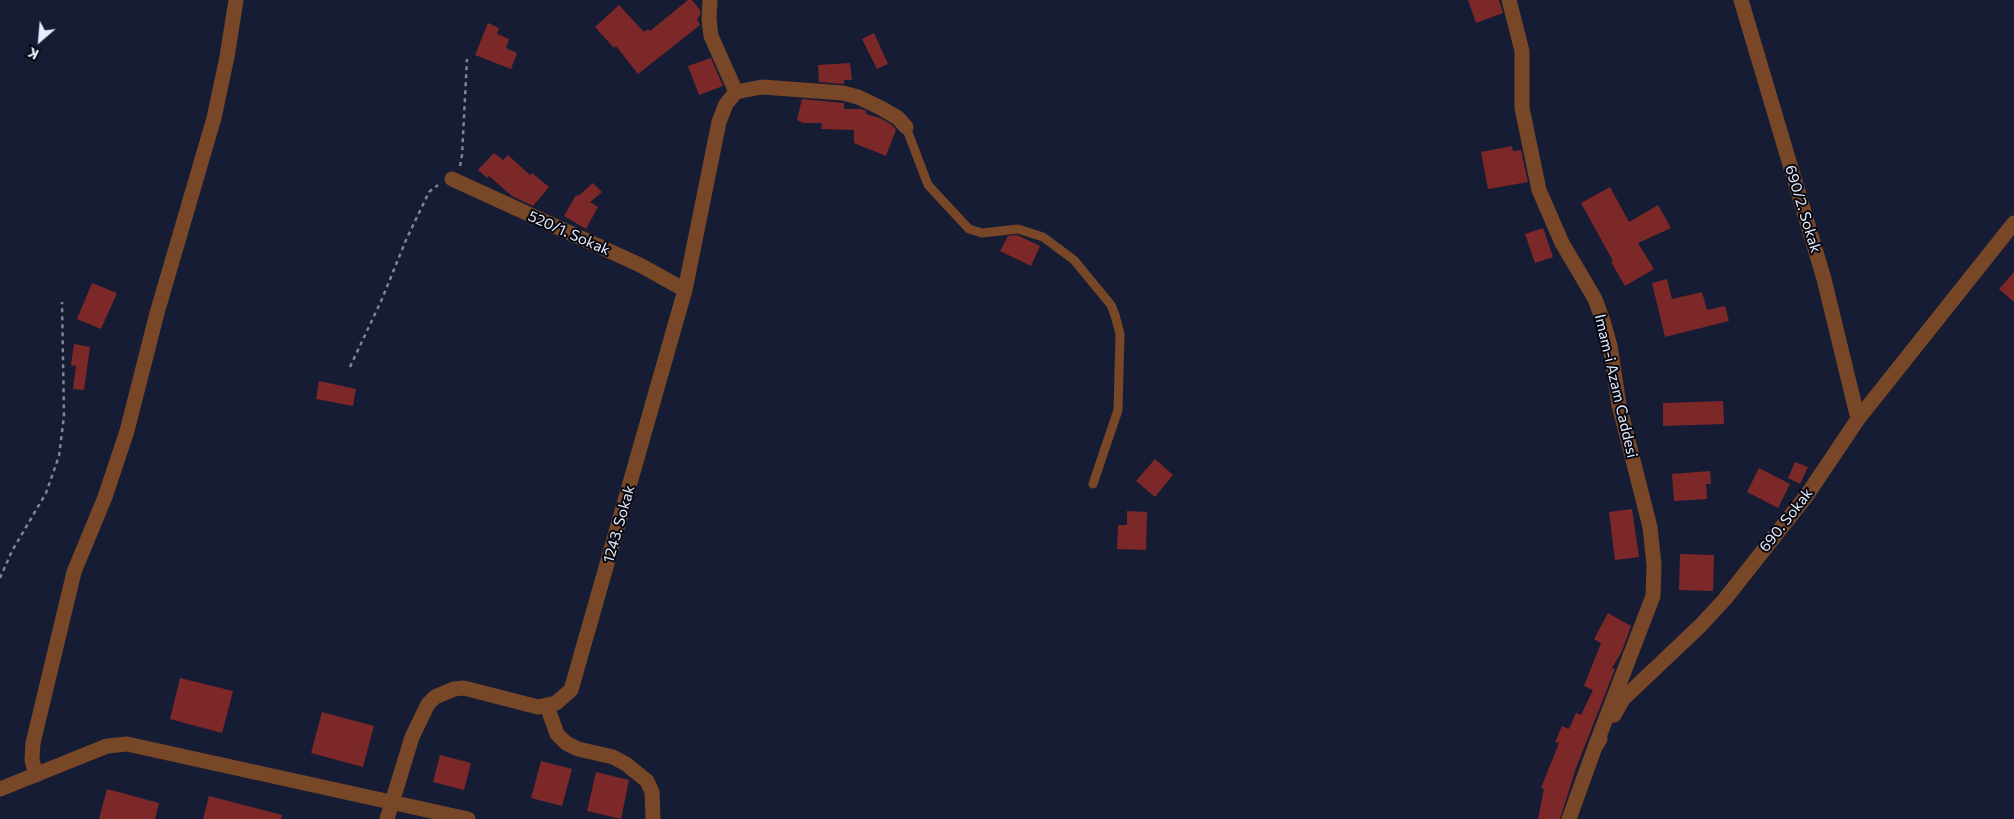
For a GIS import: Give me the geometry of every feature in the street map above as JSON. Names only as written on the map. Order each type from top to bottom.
[{"type":"street","points":[[36,775],[32,760],[33,743],[74,572],[105,497],[127,430],[156,313],[214,118],[236,0]]},
{"type":"street","points":[[710,0],[708,19],[711,36],[736,92],[762,87],[843,93],[880,108],[898,118],[906,126]]},
{"type":"street","name":"Imam-i Azam Caddesi","points":[[1509,0],[1522,51],[1522,108],[1539,190],[1562,243],[1595,299],[1603,321],[1610,346],[1619,406],[1651,537],[1654,565],[1653,596],[1595,747]]},
{"type":"street","name":"690/2. Sokak","points":[[1741,0],[1824,279],[1858,419]]},
{"type":"street","name":"1243. Sokak","points":[[547,706],[564,698],[571,690],[574,682],[685,290],[719,122],[726,104],[736,92]]},
{"type":"street","name":"520/1. Sokak","points":[[452,179],[640,265],[685,290]]},
{"type":"street","name":"690. Sokak","points":[[1569,819],[1595,747],[1623,699],[1700,626],[1724,599],[1807,495],[1858,419],[2014,223]]},
{"type":"street","points":[[387,819],[412,737],[428,704],[435,697],[454,689],[464,688],[538,707],[547,706],[557,734],[566,743],[578,749],[613,757],[626,764],[647,781],[652,792],[653,819]]},
{"type":"street","points":[[0,789],[107,746],[127,744],[468,819]]},
{"type":"lane","points":[[906,126],[928,185],[969,229],[982,233],[1018,229],[1054,243],[1074,260],[1111,305],[1116,315],[1120,334],[1118,410],[1093,484]]},
{"type":"path","points":[[350,367],[429,192],[440,183],[452,179],[459,170],[462,156],[467,59]]},
{"type":"path","points":[[0,578],[12,551],[46,493],[59,456],[64,416],[62,302]]},
{"type":"building","points":[[688,0],[692,0],[700,10],[700,16],[697,19],[700,25],[638,74],[616,46],[614,48],[595,27],[619,5],[644,32],[648,29],[650,31]]},
{"type":"building","points":[[1468,0],[1499,0],[1503,13],[1476,23]]},
{"type":"building","points":[[488,23],[499,28],[497,34],[509,39],[506,48],[517,53],[511,69],[475,55]]},
{"type":"building","points":[[874,33],[888,64],[877,69],[862,39]]},
{"type":"building","points":[[711,58],[723,86],[699,95],[688,66]]},
{"type":"building","points":[[850,63],[852,80],[844,80],[844,84],[819,82],[818,65]]},
{"type":"building","points":[[802,99],[844,103],[844,109],[861,109],[866,111],[866,114],[880,118],[892,125],[896,130],[886,156],[854,143],[854,130],[821,129],[822,123],[803,123],[797,120]]},
{"type":"building","points":[[1512,146],[1513,151],[1521,150],[1528,182],[1488,189],[1481,152]]},
{"type":"building","points":[[494,153],[503,160],[508,155],[530,175],[532,173],[549,187],[533,206],[512,196],[489,176],[487,178],[478,170]]},
{"type":"building","points":[[593,183],[602,192],[590,202],[598,207],[586,229],[564,216],[576,195],[578,196]]},
{"type":"building","points":[[1610,187],[1629,222],[1658,205],[1671,228],[1638,243],[1654,269],[1625,286],[1581,203]]},
{"type":"building","points":[[1543,228],[1553,257],[1535,263],[1525,234]]},
{"type":"building","points":[[1017,235],[1040,246],[1031,266],[1000,251],[1008,236]]},
{"type":"building","points":[[2014,272],[2014,302],[1999,289]]},
{"type":"building","points":[[1667,279],[1672,299],[1702,292],[1707,310],[1725,306],[1729,321],[1665,337],[1652,283]]},
{"type":"building","points":[[92,283],[117,293],[101,329],[77,319]]},
{"type":"building","points":[[74,344],[90,347],[84,390],[73,389],[76,366],[71,365]]},
{"type":"building","points":[[319,381],[356,389],[353,406],[316,399]]},
{"type":"building","points":[[1723,401],[1724,424],[1663,426],[1663,403]]},
{"type":"building","points":[[1155,459],[1173,475],[1155,497],[1136,481]]},
{"type":"building","points":[[1795,462],[1808,467],[1800,484],[1788,478]]},
{"type":"building","points":[[1759,468],[1790,484],[1778,508],[1747,492]]},
{"type":"building","points":[[1710,471],[1711,484],[1706,484],[1707,499],[1674,501],[1672,474]]},
{"type":"building","points":[[1632,509],[1639,557],[1615,560],[1609,512]]},
{"type":"building","points":[[1127,511],[1147,512],[1146,550],[1117,549],[1118,525],[1127,525]]},
{"type":"building","points":[[1680,554],[1714,555],[1713,591],[1679,590]]},
{"type":"building","points":[[1608,613],[1631,626],[1622,651],[1612,668],[1615,669],[1576,768],[1560,819],[1538,819],[1544,789],[1541,788],[1559,743],[1555,742],[1562,726],[1569,729],[1576,713],[1581,715],[1593,690],[1584,686],[1601,643],[1594,639]]},
{"type":"building","points":[[180,678],[233,691],[222,733],[170,719]]},
{"type":"building","points":[[322,712],[374,726],[363,767],[311,753]]},
{"type":"building","points":[[440,755],[471,763],[464,790],[433,782]]},
{"type":"building","points":[[541,761],[572,769],[562,806],[531,798]]},
{"type":"building","points":[[596,772],[629,780],[621,819],[587,811]]},
{"type":"building","points":[[107,789],[159,803],[155,819],[99,819]]},
{"type":"building","points":[[209,796],[282,815],[281,819],[203,819]]}]
